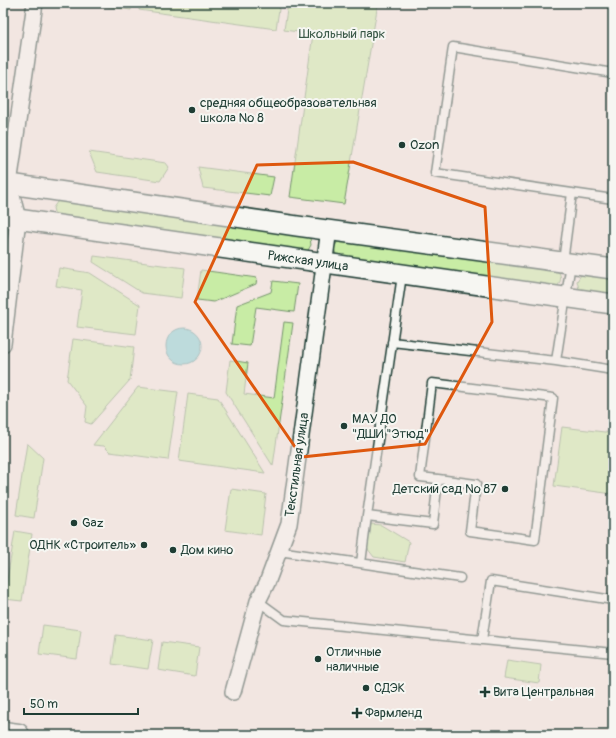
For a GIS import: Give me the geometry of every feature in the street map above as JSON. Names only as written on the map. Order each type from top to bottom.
[{"type":"main road","points":[[3,733],[18,735]]},
{"type":"street","points":[[3,344],[11,218],[6,184],[35,3]]},
{"type":"street","points":[[6,184],[613,269]]},
{"type":"street","name":"Рижская улица","points":[[11,218],[613,304]]},
{"type":"street","name":"Текстильная улица","points":[[233,692],[258,601],[267,583],[289,524],[329,230]]},
{"type":"lane","points":[[613,73],[453,48],[435,174],[613,199]]},
{"type":"lane","points":[[556,361],[566,298],[572,193]]},
{"type":"lane","points":[[361,563],[402,275]]},
{"type":"lane","points":[[392,342],[556,361],[613,370]]},
{"type":"lane","points":[[432,383],[553,398],[535,540],[470,531],[476,484],[438,479],[420,477],[432,383]]},
{"type":"lane","points":[[367,516],[433,524],[438,479]]},
{"type":"lane","points":[[279,551],[460,578]]},
{"type":"lane","points":[[482,640],[491,581],[613,600]]},
{"type":"lane","points":[[258,601],[284,620],[613,653]]},
{"type":"highlighted area","points":[[353,162],[485,207],[492,322],[425,444],[302,457],[195,302],[257,165]]},
{"type":"green space","points":[[82,3],[132,3],[131,10]]},
{"type":"green space","points":[[140,3],[280,3],[276,29],[139,10]]},
{"type":"green space","name":"Школьный парк","points":[[288,3],[378,3],[344,204],[290,197],[313,34],[284,30]]},
{"type":"green space","points":[[89,152],[166,163],[169,167],[160,181],[97,172]]},
{"type":"green space","points":[[198,167],[274,177],[270,196],[203,188]]},
{"type":"green space","points":[[61,200],[307,235],[310,238],[311,245],[307,252],[55,216],[53,208],[57,202]]},
{"type":"green space","points":[[338,241],[556,269],[560,275],[560,282],[557,287],[336,255],[334,248]]},
{"type":"green space","points":[[94,256],[185,268],[181,298],[142,293],[93,262]]},
{"type":"green space","points":[[59,268],[90,273],[140,305],[136,334],[77,327],[82,290],[56,286]]},
{"type":"green space","points":[[201,270],[257,278],[256,284],[214,302],[197,300]]},
{"type":"green space","points":[[585,273],[613,276],[613,297],[582,292],[579,289],[577,281],[581,275]]},
{"type":"green space","points":[[273,281],[298,284],[294,312],[256,307],[250,346],[232,344],[237,305],[271,292]]},
{"type":"green space","points":[[284,322],[293,323],[273,466],[226,392],[230,360],[248,363],[244,394],[274,398]]},
{"type":"green space","points":[[73,339],[134,347],[130,380],[91,424],[85,422],[87,406],[67,380]]},
{"type":"green space","points":[[138,387],[178,392],[168,460],[110,452],[104,446],[93,445]]},
{"type":"green space","points":[[188,394],[218,398],[265,473],[179,461]]},
{"type":"green space","points":[[562,427],[613,433],[613,494],[554,486]]},
{"type":"green space","points":[[27,443],[43,458],[34,518],[16,515]]},
{"type":"green space","points":[[231,489],[266,494],[261,535],[225,530]]},
{"type":"green space","points":[[371,524],[381,525],[409,542],[405,562],[374,557],[367,548]]},
{"type":"green space","points":[[15,531],[32,534],[22,601],[4,599]]},
{"type":"green space","points":[[43,625],[81,630],[77,659],[39,654]]},
{"type":"green space","points":[[116,635],[153,640],[148,669],[112,664]]},
{"type":"green space","points":[[162,642],[199,647],[195,676],[158,670]]},
{"type":"green space","points":[[507,660],[541,665],[539,683],[504,678]]},
{"type":"water","points":[[184,328],[194,331],[199,336],[202,346],[199,356],[194,361],[184,364],[174,361],[169,356],[166,346],[169,336],[174,331]]},
{"type":"place","name":"средняя общеобразовательная школа № 8","points":[[192,110]]},
{"type":"place","name":"Ozon","points":[[402,145]]},
{"type":"place","name":"МАУ ДО \"ДШИ \"Этюд\"","points":[[344,426]]},
{"type":"place","name":"Детский сад № 87","points":[[505,489]]},
{"type":"place","name":"Gaz","points":[[74,523]]},
{"type":"place","name":"ОДНК «Строитель»","points":[[144,545]]},
{"type":"place","name":"Дом кино","points":[[173,550]]},
{"type":"place","name":"Отличные наличные","points":[[318,659]]},
{"type":"place","name":"СДЭК","points":[[366,688]]},
{"type":"place","name":"Вита Центральная","points":[[485,692]]},
{"type":"place","name":"Фармленд","points":[[357,713]]}]
